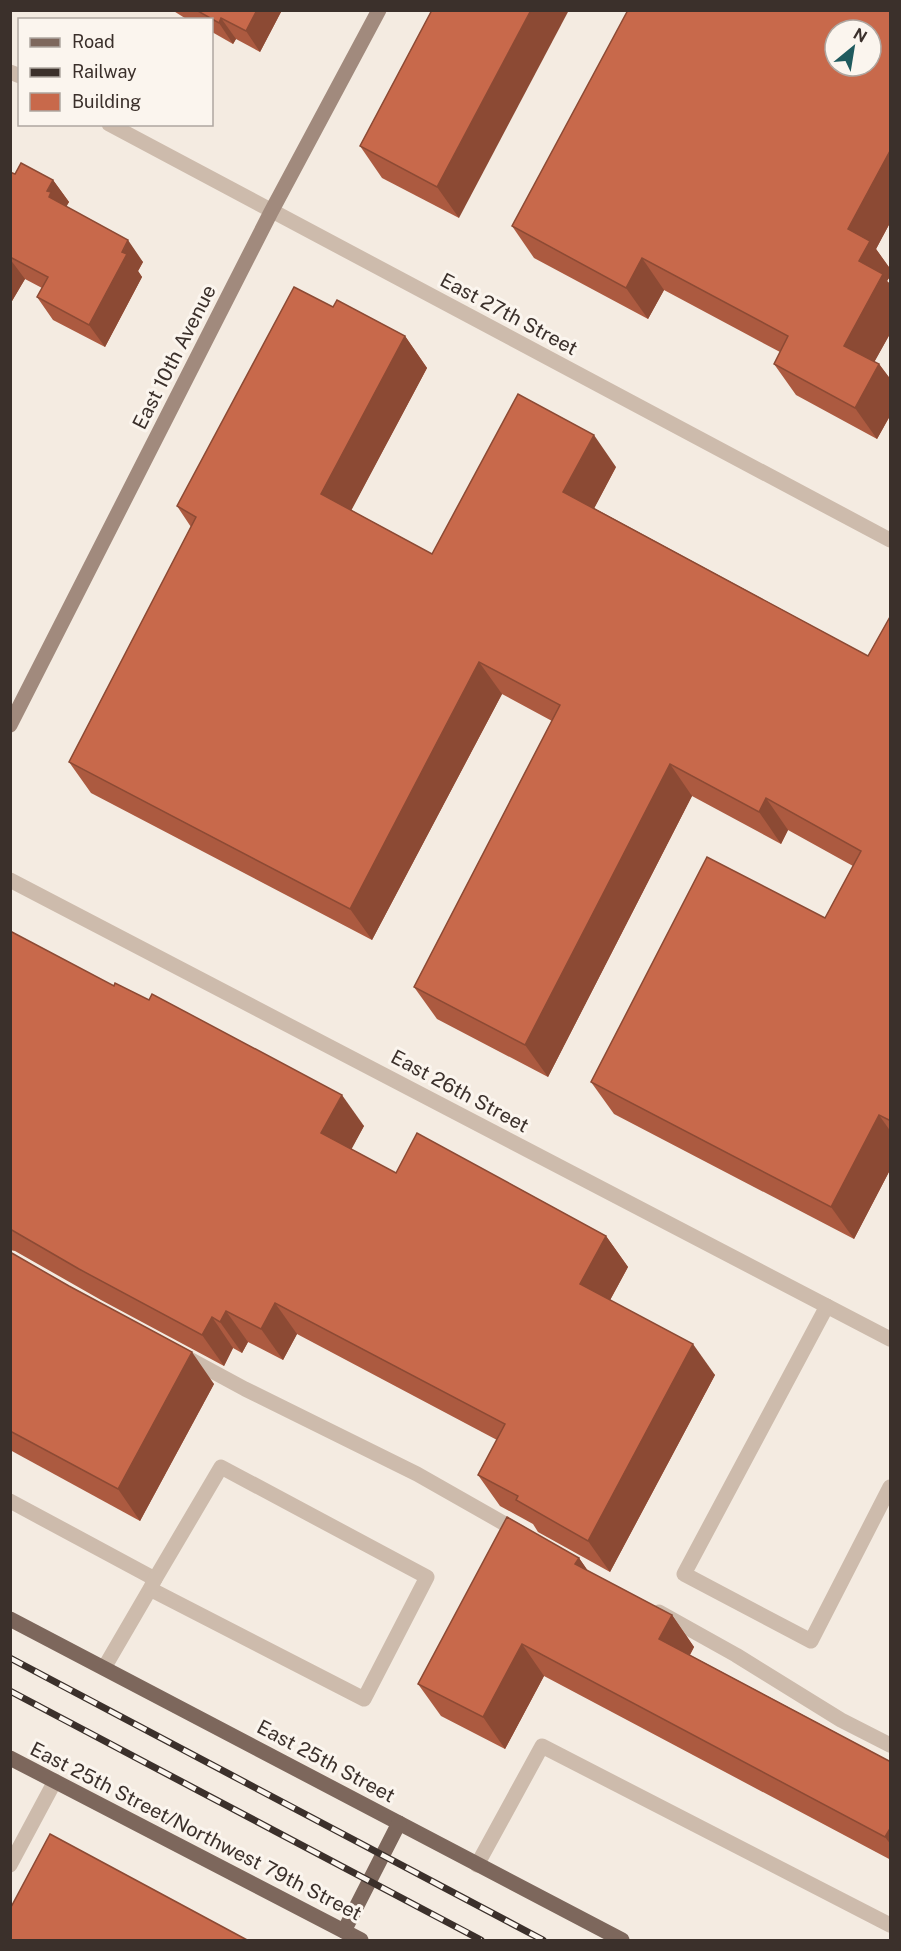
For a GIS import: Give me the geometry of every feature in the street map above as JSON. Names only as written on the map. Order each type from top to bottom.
[{"type":"main road","name":"East 25th Street","points":[[10,1619],[622,1941]]},
{"type":"main road","name":"East 25th Street/Northwest 79th Street","points":[[10,1758],[361,1941]]},
{"type":"main road","points":[[344,1931],[399,1823]]},
{"type":"street","name":"East 10th Avenue","points":[[10,725],[271,212],[379,10]]},
{"type":"street","name":"East 27th Street","points":[[113,126],[891,540]]},
{"type":"street","name":"East 26th Street","points":[[10,880],[891,1339]]},
{"type":"street","points":[[827,1306],[684,1574],[811,1641],[891,1487]]},
{"type":"street","points":[[175,1352],[244,1389],[417,1474],[530,1538]]},
{"type":"street","points":[[10,1501],[152,1584],[364,1699],[427,1577],[221,1467],[152,1584],[104,1668]]},
{"type":"street","points":[[643,1603],[736,1655],[841,1720],[891,1745]]},
{"type":"street","points":[[477,1864],[542,1746],[891,1924]]},
{"type":"street","points":[[10,1865],[55,1781]]},
{"type":"building","points":[[196,10],[257,10],[246,31],[221,18],[219,23]]},
{"type":"building","points":[[432,10],[531,10],[437,187],[360,146]]},
{"type":"building","points":[[628,10],[891,10],[891,149],[848,229],[870,241],[859,261],[883,274],[844,346],[879,364],[855,408],[774,364],[788,336],[642,258],[626,288],[512,226]]},
{"type":"building","points":[[21,163],[53,180],[47,191],[51,192],[49,197],[128,240],[122,252],[127,254],[89,325],[37,297],[48,277],[10,257],[10,172],[15,174]]},
{"type":"building","points":[[294,287],[333,307],[337,300],[405,336],[321,494],[432,554],[518,394],[594,435],[563,492],[868,656],[891,615],[891,1121],[879,1115],[831,1207],[591,1082],[707,857],[825,918],[861,851],[766,798],[759,812],[670,764],[525,1045],[414,987],[560,705],[479,662],[350,909],[69,762],[196,517],[177,506]]},
{"type":"building","points":[[10,931],[114,986],[115,983],[149,1000],[152,994],[342,1095],[321,1133],[396,1173],[417,1133],[606,1236],[580,1284],[693,1344],[588,1541],[516,1500],[518,1496],[478,1475],[505,1424],[275,1303],[261,1329],[226,1311],[220,1322],[212,1317],[202,1335],[10,1229]]},
{"type":"building","points":[[10,1252],[192,1352],[118,1489],[10,1431]]},
{"type":"building","points":[[507,1517],[579,1558],[575,1564],[672,1615],[659,1639],[891,1762],[891,1827],[885,1837],[522,1644],[483,1717],[418,1684]]},
{"type":"building","points":[[50,1834],[249,1941],[10,1941],[10,1909]]},
{"type":"railway","points":[[10,1658],[543,1940]]},
{"type":"railway","points":[[10,1691],[481,1940]]}]
